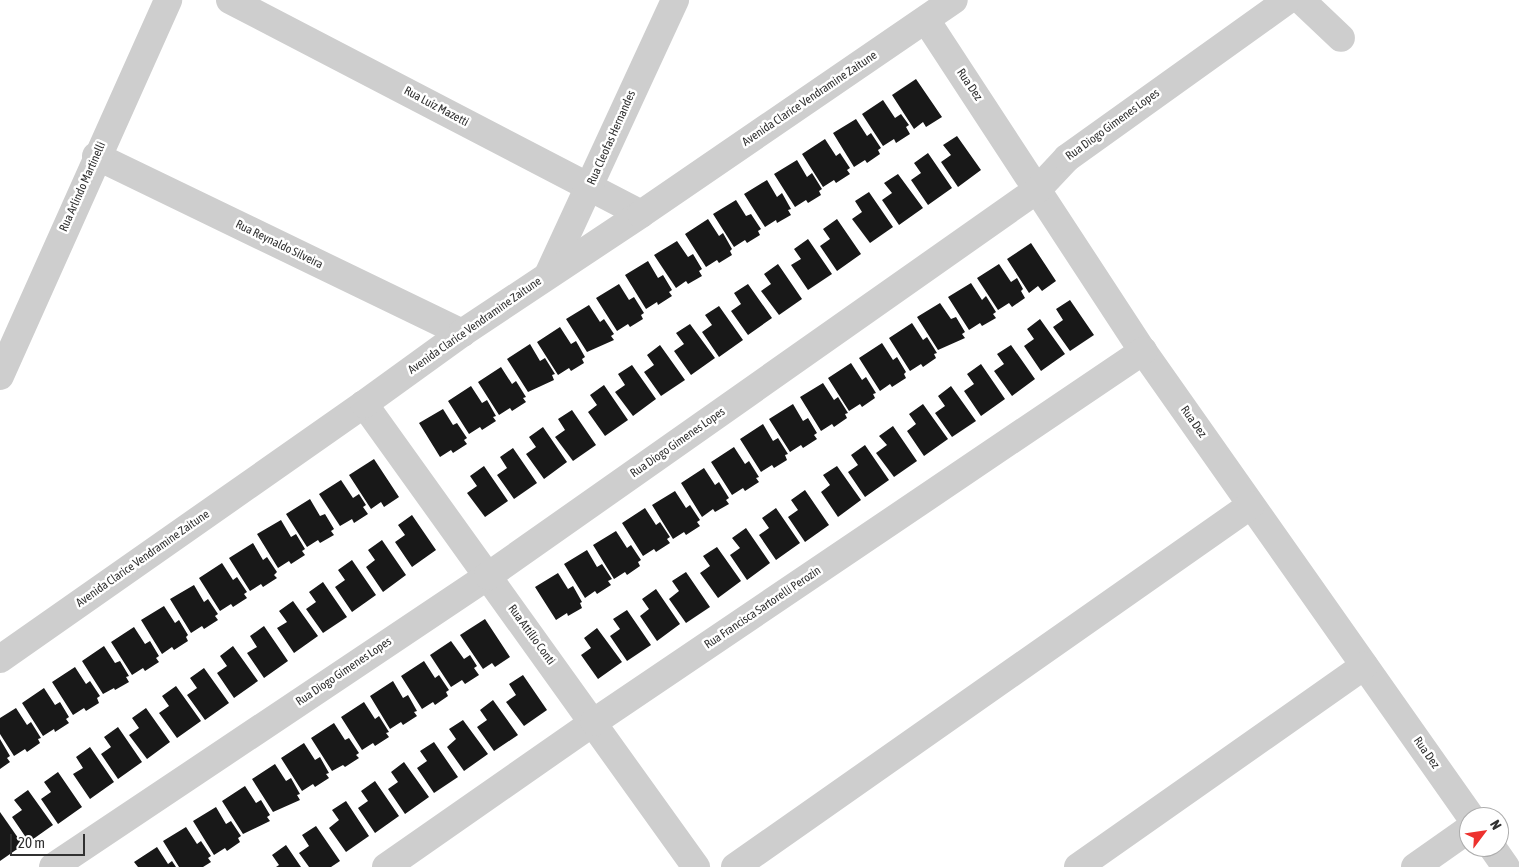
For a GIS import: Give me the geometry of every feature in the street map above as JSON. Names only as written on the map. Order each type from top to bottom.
[{"type":"street","name":"Rua Arlindo Martinelli","points":[[0,376],[96,156],[168,0]]},
{"type":"street","name":"Rua Luiz Mazetti","points":[[230,0],[641,214]]},
{"type":"street","name":"Avenida Clarice Vendramine Zaitune","points":[[0,659],[364,404],[462,333],[641,214],[954,0]]},
{"type":"street","name":"Rua Diogo Gimenes Lopes","points":[[53,867],[488,576],[1038,189],[1067,158],[1288,0]]},
{"type":"street","points":[[1301,0],[1341,38]]},
{"type":"street","name":"Rua Cleofas Hernandes","points":[[548,275],[590,187],[667,3]]},
{"type":"street","name":"Rua Dez","points":[[926,20],[1143,351],[1464,807]]},
{"type":"street","name":"Rua Reynaldo Silveira","points":[[96,156],[462,333]]},
{"type":"street","name":"Rua Francisca Sartorelli Perozin","points":[[386,867],[594,722],[1143,351]]},
{"type":"street","name":"Rua Attílio Conti","points":[[364,404],[594,722],[696,867]]},
{"type":"street","points":[[735,867],[1251,505]]},
{"type":"street","points":[[1078,867],[1364,666]]},
{"type":"street","points":[[1415,867],[1459,836]]},
{"type":"building","points":[[916,79],[942,117],[926,127],[923,122],[914,129],[892,95]]},
{"type":"building","points":[[883,100],[895,118],[901,114],[909,125],[906,127],[910,134],[896,143],[894,139],[883,146],[862,114]]},
{"type":"building","points":[[856,119],[867,136],[871,133],[881,148],[878,150],[880,154],[867,163],[865,160],[854,167],[833,133]]},
{"type":"building","points":[[957,136],[981,170],[958,187],[941,162],[951,155],[943,145]]},
{"type":"building","points":[[825,139],[836,156],[840,153],[850,168],[847,170],[850,174],[836,183],[834,180],[823,187],[802,154]]},
{"type":"building","points":[[928,153],[952,188],[928,205],[911,180],[921,173],[914,163]]},
{"type":"building","points":[[797,160],[807,177],[812,173],[822,189],[819,191],[821,195],[808,203],[806,200],[795,207],[774,174]]},
{"type":"building","points":[[898,174],[923,208],[899,225],[882,200],[892,193],[884,183]]},
{"type":"building","points":[[767,180],[777,197],[782,193],[791,209],[788,210],[791,215],[777,223],[776,220],[765,227],[744,194]]},
{"type":"building","points":[[869,192],[893,227],[870,243],[852,219],[862,212],[855,201]]},
{"type":"building","points":[[736,200],[746,216],[751,214],[761,229],[758,231],[760,235],[747,243],[745,240],[734,247],[713,214]]},
{"type":"building","points":[[708,219],[719,236],[723,233],[732,249],[730,251],[732,255],[719,263],[717,260],[706,267],[685,234]]},
{"type":"building","points":[[837,219],[861,254],[837,271],[820,246],[830,239],[823,229]]},
{"type":"building","points":[[808,239],[832,274],[808,290],[791,265],[801,259],[794,249]]},
{"type":"building","points":[[677,241],[688,257],[693,254],[702,269],[699,271],[702,276],[688,284],[686,281],[676,288],[654,255]]},
{"type":"building","points":[[1031,243],[1056,281],[1042,291],[1038,286],[1029,293],[1007,259]]},
{"type":"building","points":[[648,261],[658,278],[663,275],[672,290],[669,292],[672,296],[658,305],[657,302],[646,309],[625,275]]},
{"type":"building","points":[[778,264],[802,299],[779,315],[761,291],[771,284],[764,274]]},
{"type":"building","points":[[999,264],[1011,282],[1017,278],[1025,298],[1012,307],[1009,303],[998,310],[977,278]]},
{"type":"building","points":[[971,283],[982,300],[986,296],[996,312],[993,314],[996,318],[982,326],[980,323],[969,330],[948,297]]},
{"type":"building","points":[[619,284],[629,300],[634,297],[644,313],[641,315],[643,319],[630,327],[628,324],[617,331],[596,298]]},
{"type":"building","points":[[748,284],[772,318],[748,335],[731,311],[741,304],[734,293]]},
{"type":"building","points":[[1070,300],[1094,335],[1070,351],[1053,327],[1063,320],[1056,309]]},
{"type":"building","points":[[940,303],[951,319],[956,317],[965,332],[962,334],[965,338],[938,350],[917,317]]},
{"type":"building","points":[[589,305],[600,322],[604,319],[614,334],[611,336],[614,340],[587,352],[566,319]]},
{"type":"building","points":[[719,306],[743,340],[719,357],[702,332],[712,325],[705,315]]},
{"type":"building","points":[[1040,319],[1065,354],[1041,371],[1024,346],[1034,339],[1027,329]]},
{"type":"building","points":[[912,323],[923,340],[927,337],[937,353],[934,354],[936,358],[923,367],[921,364],[910,371],[889,338]]},
{"type":"building","points":[[690,324],[715,358],[691,375],[674,351],[684,344],[676,333]]},
{"type":"building","points":[[560,327],[571,344],[576,341],[585,357],[582,359],[584,363],[571,371],[569,368],[558,375],[537,342]]},
{"type":"building","points":[[882,343],[893,360],[897,357],[906,372],[904,374],[906,378],[892,387],[890,384],[880,391],[859,358]]},
{"type":"building","points":[[530,344],[540,361],[545,358],[555,374],[552,375],[554,380],[528,392],[507,359]]},
{"type":"building","points":[[660,345],[685,380],[661,396],[644,372],[654,365],[647,355]]},
{"type":"building","points":[[1011,345],[1035,379],[1012,396],[994,371],[1004,364],[997,354]]},
{"type":"building","points":[[851,363],[862,380],[866,377],[876,393],[873,394],[875,398],[862,407],[860,404],[849,411],[828,378]]},
{"type":"building","points":[[981,364],[1005,399],[981,416],[964,391],[974,384],[967,374]]},
{"type":"building","points":[[632,365],[656,399],[633,416],[615,392],[625,385],[618,374]]},
{"type":"building","points":[[501,367],[512,384],[516,381],[526,397],[523,398],[526,402],[512,411],[510,408],[499,415],[478,382]]},
{"type":"building","points":[[823,383],[834,400],[838,397],[848,413],[845,414],[847,418],[834,427],[832,424],[821,431],[800,397]]},
{"type":"building","points":[[604,385],[628,420],[605,436],[588,412],[597,405],[590,395]]},
{"type":"building","points":[[471,386],[482,403],[487,400],[496,416],[493,417],[496,421],[482,430],[480,427],[469,434],[448,401]]},
{"type":"building","points":[[951,386],[976,421],[952,437],[935,413],[945,406],[938,396]]},
{"type":"building","points":[[793,404],[803,421],[808,418],[817,433],[814,435],[817,439],[803,448],[801,445],[790,452],[769,419]]},
{"type":"building","points":[[923,404],[948,439],[924,456],[907,431],[916,424],[909,414]]},
{"type":"building","points":[[443,409],[453,425],[457,423],[467,438],[464,440],[467,444],[453,453],[451,450],[440,457],[419,423]]},
{"type":"building","points":[[572,410],[596,445],[573,461],[555,437],[565,430],[558,419]]},
{"type":"building","points":[[763,424],[773,441],[778,438],[788,454],[785,455],[787,460],[774,468],[772,465],[761,472],[740,439]]},
{"type":"building","points":[[893,426],[917,461],[894,477],[876,453],[887,445],[879,436]]},
{"type":"building","points":[[543,427],[567,462],[544,479],[526,454],[536,447],[529,437]]},
{"type":"building","points":[[865,445],[889,480],[865,497],[848,472],[858,465],[851,455]]},
{"type":"building","points":[[734,447],[745,464],[749,461],[759,477],[756,478],[759,482],[745,491],[743,488],[732,495],[711,462]]},
{"type":"building","points":[[513,448],[537,483],[514,499],[497,475],[507,468],[500,457]]},
{"type":"building","points":[[374,459],[399,497],[384,507],[381,502],[371,509],[349,475]]},
{"type":"building","points":[[484,466],[508,501],[485,517],[467,493],[477,486],[470,476]]},
{"type":"building","points":[[837,466],[861,500],[838,517],[821,492],[830,485],[823,475]]},
{"type":"building","points":[[704,468],[715,485],[719,482],[729,498],[726,500],[729,504],[715,512],[713,509],[702,517],[681,483]]},
{"type":"building","points":[[341,480],[353,498],[359,494],[366,505],[363,507],[368,514],[354,523],[352,519],[340,526],[319,494]]},
{"type":"building","points":[[805,490],[829,525],[805,542],[788,517],[798,510],[791,500]]},
{"type":"building","points":[[675,491],[686,508],[690,505],[700,520],[697,522],[700,526],[686,535],[684,532],[673,539],[652,505]]},
{"type":"building","points":[[310,499],[320,516],[325,514],[334,529],[331,531],[334,535],[320,543],[318,540],[307,547],[286,514]]},
{"type":"building","points":[[645,508],[656,525],[660,522],[670,537],[667,539],[670,543],[656,552],[654,549],[643,556],[622,523]]},
{"type":"building","points":[[776,508],[800,543],[776,560],[759,535],[769,528],[762,518]]},
{"type":"building","points":[[412,515],[436,550],[412,567],[395,542],[405,535],[398,525]]},
{"type":"building","points":[[281,520],[291,537],[296,534],[305,549],[302,551],[305,555],[291,564],[289,561],[278,568],[257,534]]},
{"type":"building","points":[[746,528],[770,563],[747,580],[730,555],[740,548],[732,538]]},
{"type":"building","points":[[616,531],[627,548],[631,545],[641,560],[638,562],[640,566],[627,575],[625,572],[614,579],[593,545]]},
{"type":"building","points":[[382,540],[406,575],[383,592],[366,567],[375,560],[368,550]]},
{"type":"building","points":[[253,543],[263,560],[267,557],[277,572],[274,575],[277,578],[263,587],[261,584],[250,591],[229,558]]},
{"type":"building","points":[[717,547],[741,581],[718,598],[700,573],[710,566],[703,556]]},
{"type":"building","points":[[587,550],[597,567],[602,564],[612,579],[608,581],[611,585],[597,594],[595,591],[585,598],[564,564]]},
{"type":"building","points":[[352,560],[376,595],[352,612],[335,587],[345,580],[338,570]]},
{"type":"building","points":[[222,563],[233,580],[237,577],[247,592],[244,594],[247,598],[233,607],[231,604],[220,611],[199,578]]},
{"type":"building","points":[[686,572],[710,607],[686,623],[669,599],[679,591],[672,581]]},
{"type":"building","points":[[558,573],[568,589],[573,586],[582,602],[580,603],[582,608],[568,616],[567,613],[556,620],[535,587]]},
{"type":"building","points":[[323,582],[347,617],[323,633],[306,609],[316,602],[309,592]]},
{"type":"building","points":[[194,585],[204,602],[208,599],[218,614],[215,616],[218,620],[204,629],[202,626],[191,633],[170,599]]},
{"type":"building","points":[[656,589],[680,624],[657,641],[640,616],[649,609],[642,599]]},
{"type":"building","points":[[293,601],[318,636],[294,653],[277,628],[287,622],[279,611]]},
{"type":"building","points":[[164,606],[175,623],[179,620],[188,635],[186,637],[188,641],[174,650],[172,647],[162,654],[141,620]]},
{"type":"building","points":[[627,610],[651,645],[627,661],[610,636],[620,629],[613,619]]},
{"type":"building","points":[[485,619],[510,657],[495,667],[492,663],[483,669],[460,635]]},
{"type":"building","points":[[264,626],[288,661],[264,678],[247,653],[257,647],[250,636]]},
{"type":"building","points":[[134,627],[145,644],[150,641],[159,656],[156,658],[159,662],[145,671],[143,668],[132,675],[111,642]]},
{"type":"building","points":[[597,628],[622,662],[598,679],[581,655],[591,648],[584,638]]},
{"type":"building","points":[[451,641],[464,659],[470,655],[477,666],[474,668],[479,675],[465,684],[462,680],[451,687],[430,655]]},
{"type":"building","points":[[104,646],[115,663],[120,661],[129,676],[126,677],[129,682],[103,694],[82,661]]},
{"type":"building","points":[[233,646],[258,681],[234,698],[217,673],[227,666],[220,656]]},
{"type":"building","points":[[424,661],[435,678],[439,675],[449,690],[446,692],[448,696],[435,705],[433,702],[422,709],[401,676]]},
{"type":"building","points":[[75,667],[86,684],[90,681],[100,696],[97,698],[99,703],[86,711],[84,708],[73,715],[52,682]]},
{"type":"building","points":[[204,668],[229,703],[205,720],[187,695],[197,688],[190,678]]},
{"type":"building","points":[[523,675],[547,710],[524,726],[506,702],[516,695],[509,684]]},
{"type":"building","points":[[393,681],[403,698],[408,695],[417,711],[414,712],[417,716],[403,725],[401,722],[390,729],[370,696]]},
{"type":"building","points":[[176,686],[201,721],[177,738],[159,713],[169,706],[162,696]]},
{"type":"building","points":[[44,688],[55,705],[60,702],[69,717],[66,719],[69,723],[55,732],[54,729],[43,736],[22,703]]},
{"type":"building","points":[[493,700],[518,735],[494,751],[477,727],[487,720],[480,710]]},
{"type":"building","points":[[364,702],[375,719],[379,716],[389,732],[386,733],[389,737],[375,746],[373,743],[362,750],[341,717]]},
{"type":"building","points":[[16,708],[27,725],[31,722],[41,738],[38,739],[40,743],[27,752],[25,749],[14,756],[0,734],[0,718]]},
{"type":"building","points":[[146,708],[170,742],[147,759],[129,735],[139,728],[132,718]]},
{"type":"building","points":[[463,720],[488,754],[464,771],[447,747],[456,739],[449,729]]},
{"type":"building","points":[[334,723],[345,740],[349,738],[359,753],[356,755],[359,758],[345,767],[343,765],[332,771],[311,738]]},
{"type":"building","points":[[118,727],[142,762],[118,779],[101,754],[111,747],[104,737]]},
{"type":"building","points":[[0,739],[10,756],[7,758],[10,762],[0,769]]},
{"type":"building","points":[[434,742],[458,777],[434,793],[417,768],[427,761],[420,751]]},
{"type":"building","points":[[304,743],[315,760],[320,757],[329,773],[326,774],[329,778],[315,787],[313,784],[302,791],[281,758]]},
{"type":"building","points":[[90,747],[114,782],[90,799],[73,774],[83,768],[76,757]]},
{"type":"building","points":[[404,762],[429,797],[405,814],[388,789],[398,782],[391,772]]},
{"type":"building","points":[[275,764],[286,781],[291,778],[300,794],[297,795],[300,800],[273,812],[252,779]]},
{"type":"building","points":[[58,772],[82,807],[58,824],[41,799],[51,792],[44,782]]},
{"type":"building","points":[[375,781],[399,816],[375,833],[358,808],[368,801],[361,791]]},
{"type":"building","points":[[245,786],[256,803],[261,800],[270,815],[267,817],[270,821],[243,834],[222,801]]},
{"type":"building","points":[[28,790],[53,825],[29,842],[12,817],[22,810],[14,800]]},
{"type":"building","points":[[346,801],[369,836],[346,852],[329,828],[339,820],[332,810]]},
{"type":"building","points":[[216,807],[226,824],[231,821],[241,836],[238,838],[240,842],[227,851],[225,848],[214,855],[193,821]]},
{"type":"building","points":[[0,812],[23,845],[0,861]]},
{"type":"building","points":[[316,826],[340,861],[331,867],[309,867],[299,853],[309,846],[302,835]]},
{"type":"building","points":[[186,827],[197,844],[201,841],[211,856],[208,858],[211,862],[203,867],[179,867],[163,841]]},
{"type":"building","points":[[286,845],[301,867],[276,867],[279,865],[272,855]]},
{"type":"building","points":[[157,847],[168,864],[172,861],[176,867],[138,867],[134,862]]}]
